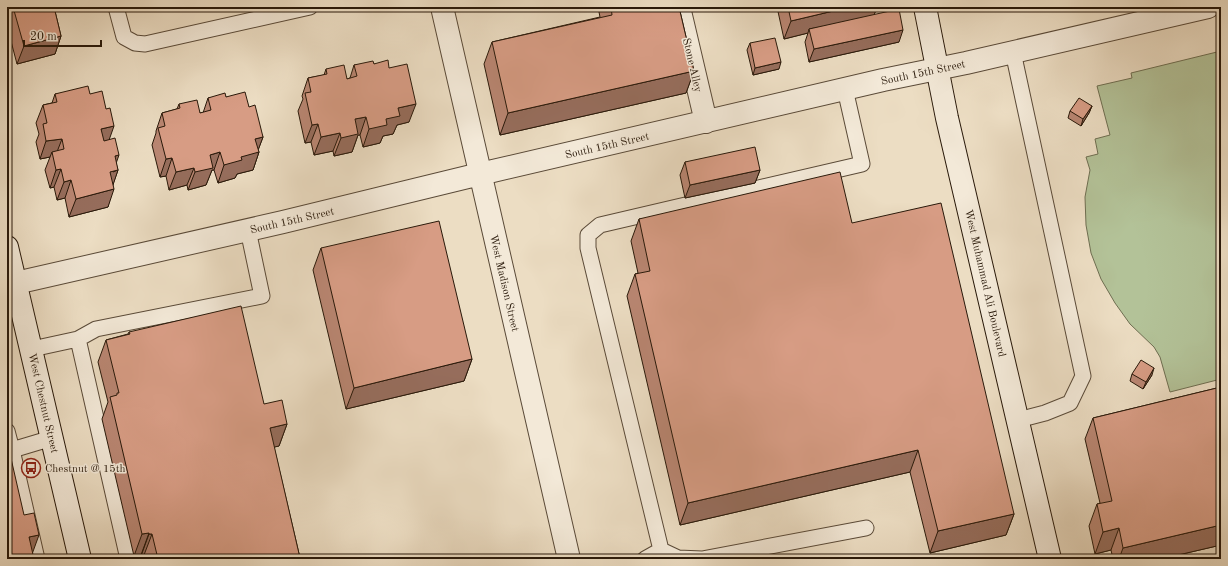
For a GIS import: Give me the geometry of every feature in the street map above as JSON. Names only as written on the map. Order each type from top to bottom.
[{"type":"street","name":"West Madison Street","points":[[442,7],[569,559]]},
{"type":"street","name":"Stone Alley","points":[[679,7],[706,122]]},
{"type":"street","name":"West Muhammad Ali Boulevard","points":[[925,7],[947,118],[1050,559]]},
{"type":"street","name":"South 15th Street","points":[[12,284],[248,230],[845,89],[1208,7]]},
{"type":"street","name":"West Chestnut Street","points":[[7,247],[12,284],[32,349],[79,559]]},
{"type":"lane","points":[[116,7],[124,37],[134,43],[144,44],[310,7]]},
{"type":"lane","points":[[1014,52],[1083,376],[1070,403],[1045,413],[1018,420]]},
{"type":"lane","points":[[661,550],[588,248],[588,235],[600,225],[862,164],[845,89]]},
{"type":"lane","points":[[32,349],[78,339],[96,329],[262,296],[248,230]]},
{"type":"lane","points":[[78,339],[128,559]]},
{"type":"lane","points":[[7,431],[37,559]]},
{"type":"lane","points":[[12,450],[52,438]]},
{"type":"lane","points":[[661,550],[678,558],[702,559],[866,528]]},
{"type":"lane","points":[[645,559],[661,550]]},
{"type":"green space","points":[[1221,51],[1221,379],[1170,392],[1160,357],[1154,347],[1130,324],[1115,303],[1101,279],[1091,253],[1086,225],[1085,197],[1090,170],[1086,157],[1098,154],[1095,139],[1110,135],[1097,86],[1132,78],[1131,73]]},
{"type":"building","points":[[13,7],[54,7],[61,36],[24,46]]},
{"type":"building","points":[[611,7],[679,7],[694,71],[508,113],[492,42],[612,15]]},
{"type":"building","points":[[788,7],[850,7],[791,21]]},
{"type":"building","points":[[899,9],[903,30],[814,49],[809,29]]},
{"type":"building","points":[[775,38],[781,62],[755,68],[750,43]]},
{"type":"building","points":[[388,60],[389,68],[407,64],[416,104],[398,108],[400,116],[386,119],[387,125],[369,129],[366,117],[355,119],[358,134],[341,138],[340,133],[321,137],[318,124],[312,125],[305,93],[311,92],[308,78],[327,74],[326,69],[344,65],[347,79],[357,76],[354,65],[373,61],[374,64]]},
{"type":"building","points":[[88,86],[90,94],[102,91],[106,109],[110,108],[114,126],[101,129],[104,141],[115,138],[119,155],[115,156],[118,170],[110,172],[114,189],[76,199],[71,180],[64,182],[61,169],[56,170],[52,152],[64,149],[62,139],[46,141],[43,124],[47,123],[43,105],[57,102],[55,94]]},
{"type":"building","points":[[245,92],[249,107],[255,105],[263,137],[255,139],[259,152],[241,157],[242,160],[224,165],[220,152],[210,155],[213,168],[195,172],[194,168],[176,172],[172,158],[166,159],[158,128],[165,126],[162,113],[180,108],[179,104],[197,100],[200,113],[211,110],[208,98],[225,93],[226,97]]},
{"type":"building","points":[[1079,98],[1092,106],[1083,119],[1070,111]]},
{"type":"building","points":[[755,147],[760,170],[690,185],[685,162]]},
{"type":"building","points":[[840,172],[852,223],[941,203],[1014,514],[938,531],[918,450],[688,503],[635,274],[650,271],[639,219]]},
{"type":"building","points":[[439,221],[472,359],[354,388],[321,248]]},
{"type":"building","points":[[241,306],[264,404],[282,400],[287,424],[270,428],[300,558],[158,559],[152,534],[142,534],[110,397],[119,393],[106,340],[130,334],[129,332]]},
{"type":"building","points":[[1141,360],[1154,368],[1146,382],[1132,374]]},
{"type":"building","points":[[1221,387],[1221,525],[1123,548],[1119,528],[1103,532],[1097,504],[1112,501],[1093,418]]},
{"type":"building","points":[[7,441],[24,515],[34,513],[39,535],[29,537],[34,559],[7,559]]},
{"type":"place","name":"Chestnut @ 15th","points":[[31,468]]}]
